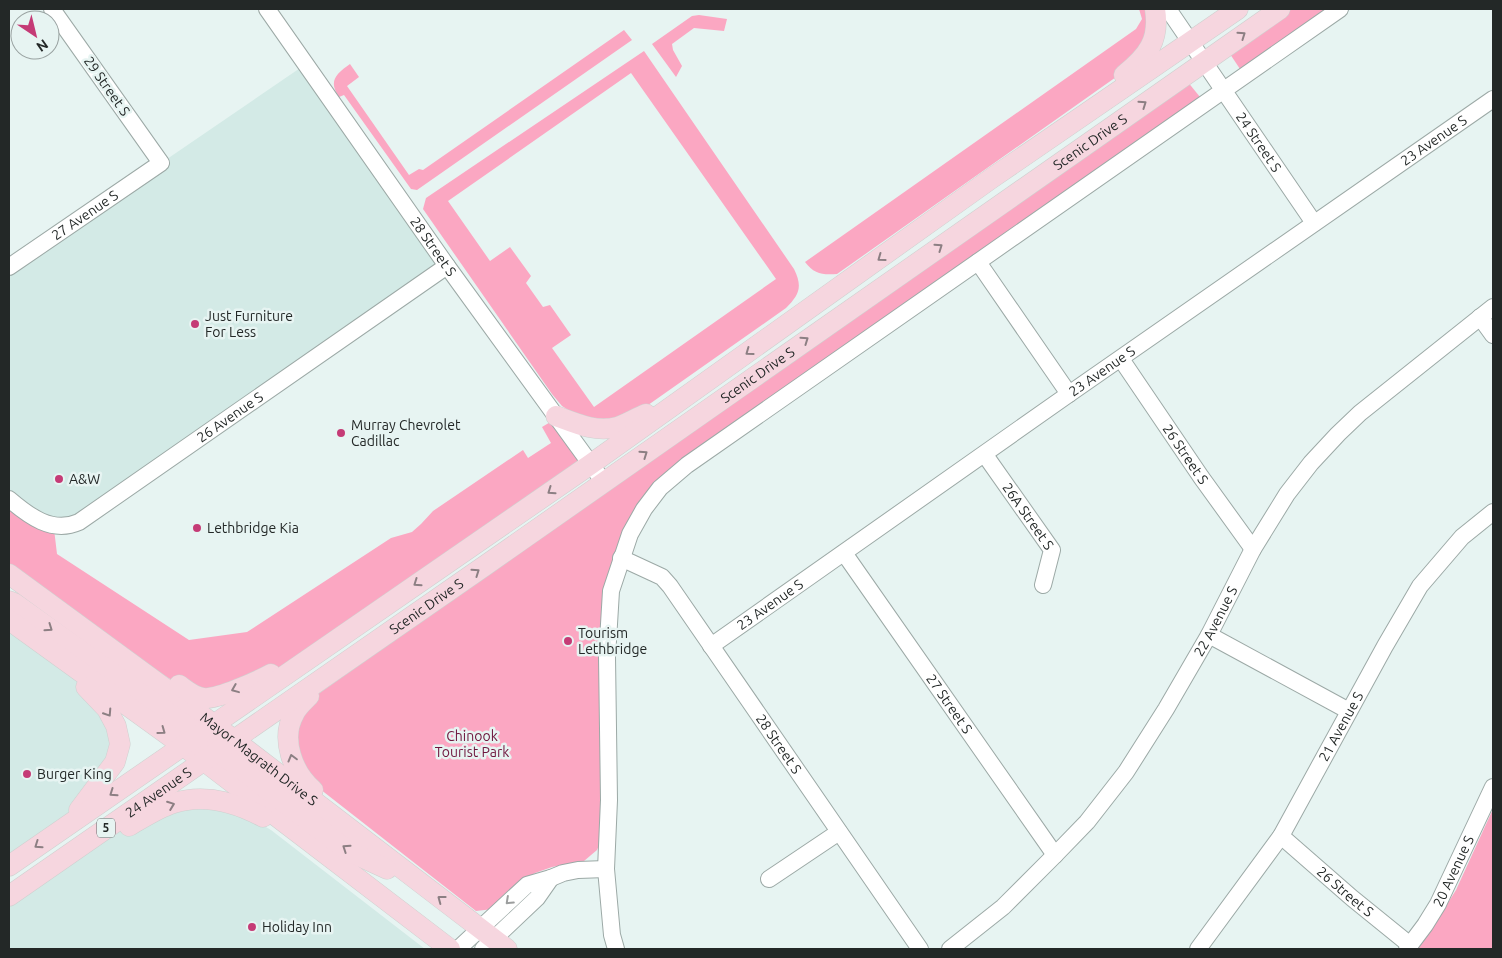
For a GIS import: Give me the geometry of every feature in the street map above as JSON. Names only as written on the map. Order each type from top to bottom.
[{"type":"main road","points":[[992,178],[1139,63],[1147,53],[1152,42],[1156,28],[1155,9]]},
{"type":"main road","name":"Scenic Drive S","points":[[207,729],[591,464],[992,178],[1238,9]]},
{"type":"main road","name":"Scenic Drive S","points":[[234,740],[1280,9]]},
{"type":"main road","points":[[556,416],[583,426],[600,429],[610,428],[678,402]]},
{"type":"main road","name":"Mayor Magrath Drive S","points":[[9,574],[78,624],[207,729]]},
{"type":"main road","points":[[9,601],[188,727],[207,729],[219,742],[234,740]]},
{"type":"main road","points":[[78,624],[196,696],[206,698],[223,694],[265,677],[313,646],[384,606]]},
{"type":"main road","points":[[9,620],[182,746],[197,745],[370,889]]},
{"type":"main road","points":[[52,651],[107,709],[116,726],[120,744],[115,762],[68,825]]},
{"type":"main road","points":[[350,659],[303,701],[294,714],[289,728],[292,762],[299,776],[310,788],[377,843],[398,867]]},
{"type":"main road","name":"24 Avenue S","points":[[9,866],[207,729]]},
{"type":"main road","name":"Mayor Magrath Drive S","points":[[234,740],[421,884],[491,942]]},
{"type":"main road","name":"24 Avenue S","points":[[9,896],[234,740]]},
{"type":"main road","points":[[210,756],[348,851],[421,884]]},
{"type":"main road","points":[[9,902],[150,814],[174,803],[200,798],[220,800],[243,806],[267,819],[370,889],[450,949]]},
{"type":"street","name":"29 Street S","points":[[52,9],[161,163]]},
{"type":"street","name":"28 Street S","points":[[267,9],[447,266],[604,481]]},
{"type":"street","name":"24 Street S","points":[[1168,9],[1314,223]]},
{"type":"street","points":[[616,949],[612,935],[606,869],[609,800],[607,657],[611,591],[630,534],[644,509],[660,488],[687,465],[1340,9]]},
{"type":"street","name":"23 Avenue S","points":[[711,646],[1493,99]]},
{"type":"street","name":"27 Avenue S","points":[[9,267],[161,163]]},
{"type":"street","points":[[978,262],[1069,394]]},
{"type":"street","name":"26 Avenue S","points":[[9,499],[35,519],[46,524],[58,527],[71,526],[79,522],[447,266]]},
{"type":"street","name":"22 Avenue S","points":[[950,949],[1003,907],[1055,855],[1087,822],[1126,772],[1166,709],[1208,635],[1253,549],[1287,494],[1311,463],[1360,413],[1493,306]]},
{"type":"street","points":[[1480,317],[1493,336]]},
{"type":"street","name":"26 Street S","points":[[1121,359],[1253,549]]},
{"type":"street","name":"26A Street S","points":[[984,454],[1052,550],[1043,585]]},
{"type":"street","name":"21 Avenue S","points":[[1198,949],[1281,836],[1420,586],[1462,537],[1493,512]]},
{"type":"street","name":"27 Street S","points":[[844,553],[1055,855]]},
{"type":"street","name":"28 Street S","points":[[622,558],[662,577],[920,949]]},
{"type":"street","points":[[1208,635],[1349,711]]},
{"type":"street","name":"20 Avenue S","points":[[1409,947],[1438,904],[1493,787]]},
{"type":"street","points":[[770,880],[839,832]]},
{"type":"street","name":"26 Street S","points":[[1281,836],[1409,947]]},
{"type":"street","points":[[458,949],[491,942],[536,898],[551,878],[578,870],[606,869]]},
{"type":"shaded area","points":[[306,64],[447,266],[71,525],[9,499],[9,267]]},
{"type":"shaded area","points":[[9,620],[52,651],[112,718],[115,762],[68,825],[9,866]]},
{"type":"shaded area","points":[[220,800],[271,830],[425,949],[9,949],[9,902],[42,883],[127,827]]},
{"type":"green space","points":[[1139,9],[1150,9],[1150,35],[1126,70],[837,274],[819,273],[805,262],[1136,29],[1142,19]]},
{"type":"green space","points":[[1289,9],[1326,9],[1240,69],[1228,51]]},
{"type":"green space","points":[[699,15],[727,19],[724,31],[694,28],[672,44],[673,50],[682,66],[676,77],[652,44],[692,16]]},
{"type":"green space","points":[[624,30],[632,40],[417,190],[411,189],[344,95],[339,97],[334,86],[337,75],[350,64],[359,77],[347,86],[409,175],[419,169],[423,170]]},
{"type":"green space","points":[[644,51],[794,269],[799,286],[797,295],[786,308],[624,420],[582,419],[562,406],[552,394],[423,209],[426,198]],"holes":[[[631,73],[776,279],[594,407],[552,348],[571,335],[550,305],[543,307],[526,283],[531,276],[510,247],[490,261],[448,201]]]},
{"type":"green space","name":"Chinook Tourist Park","points":[[1187,81],[1200,97],[697,449],[668,470],[650,489],[626,529],[613,559],[606,592],[600,843],[597,850],[584,861],[552,867],[535,873],[519,883],[493,909],[476,911],[311,782],[293,743],[295,726],[311,699]]},
{"type":"green space","points":[[557,418],[591,464],[280,669],[196,696],[9,574],[9,499],[54,529],[57,554],[189,640],[247,632],[391,538],[412,532],[433,511],[523,450],[528,458],[551,443],[542,427]]},
{"type":"green space","points":[[1493,809],[1493,949],[1416,949],[1429,933],[1456,890]]},
{"type":"place","name":"Just Furniture For Less","points":[[195,324]]},
{"type":"place","name":"Murray Chevrolet Cadillac","points":[[341,433]]},
{"type":"place","name":"A&W","points":[[59,479]]},
{"type":"place","name":"Lethbridge Kia","points":[[197,528]]},
{"type":"place","name":"Tourism Lethbridge","points":[[568,641]]},
{"type":"place","name":"Burger King","points":[[27,774]]},
{"type":"place","name":"Holiday Inn","points":[[252,927]]}]
